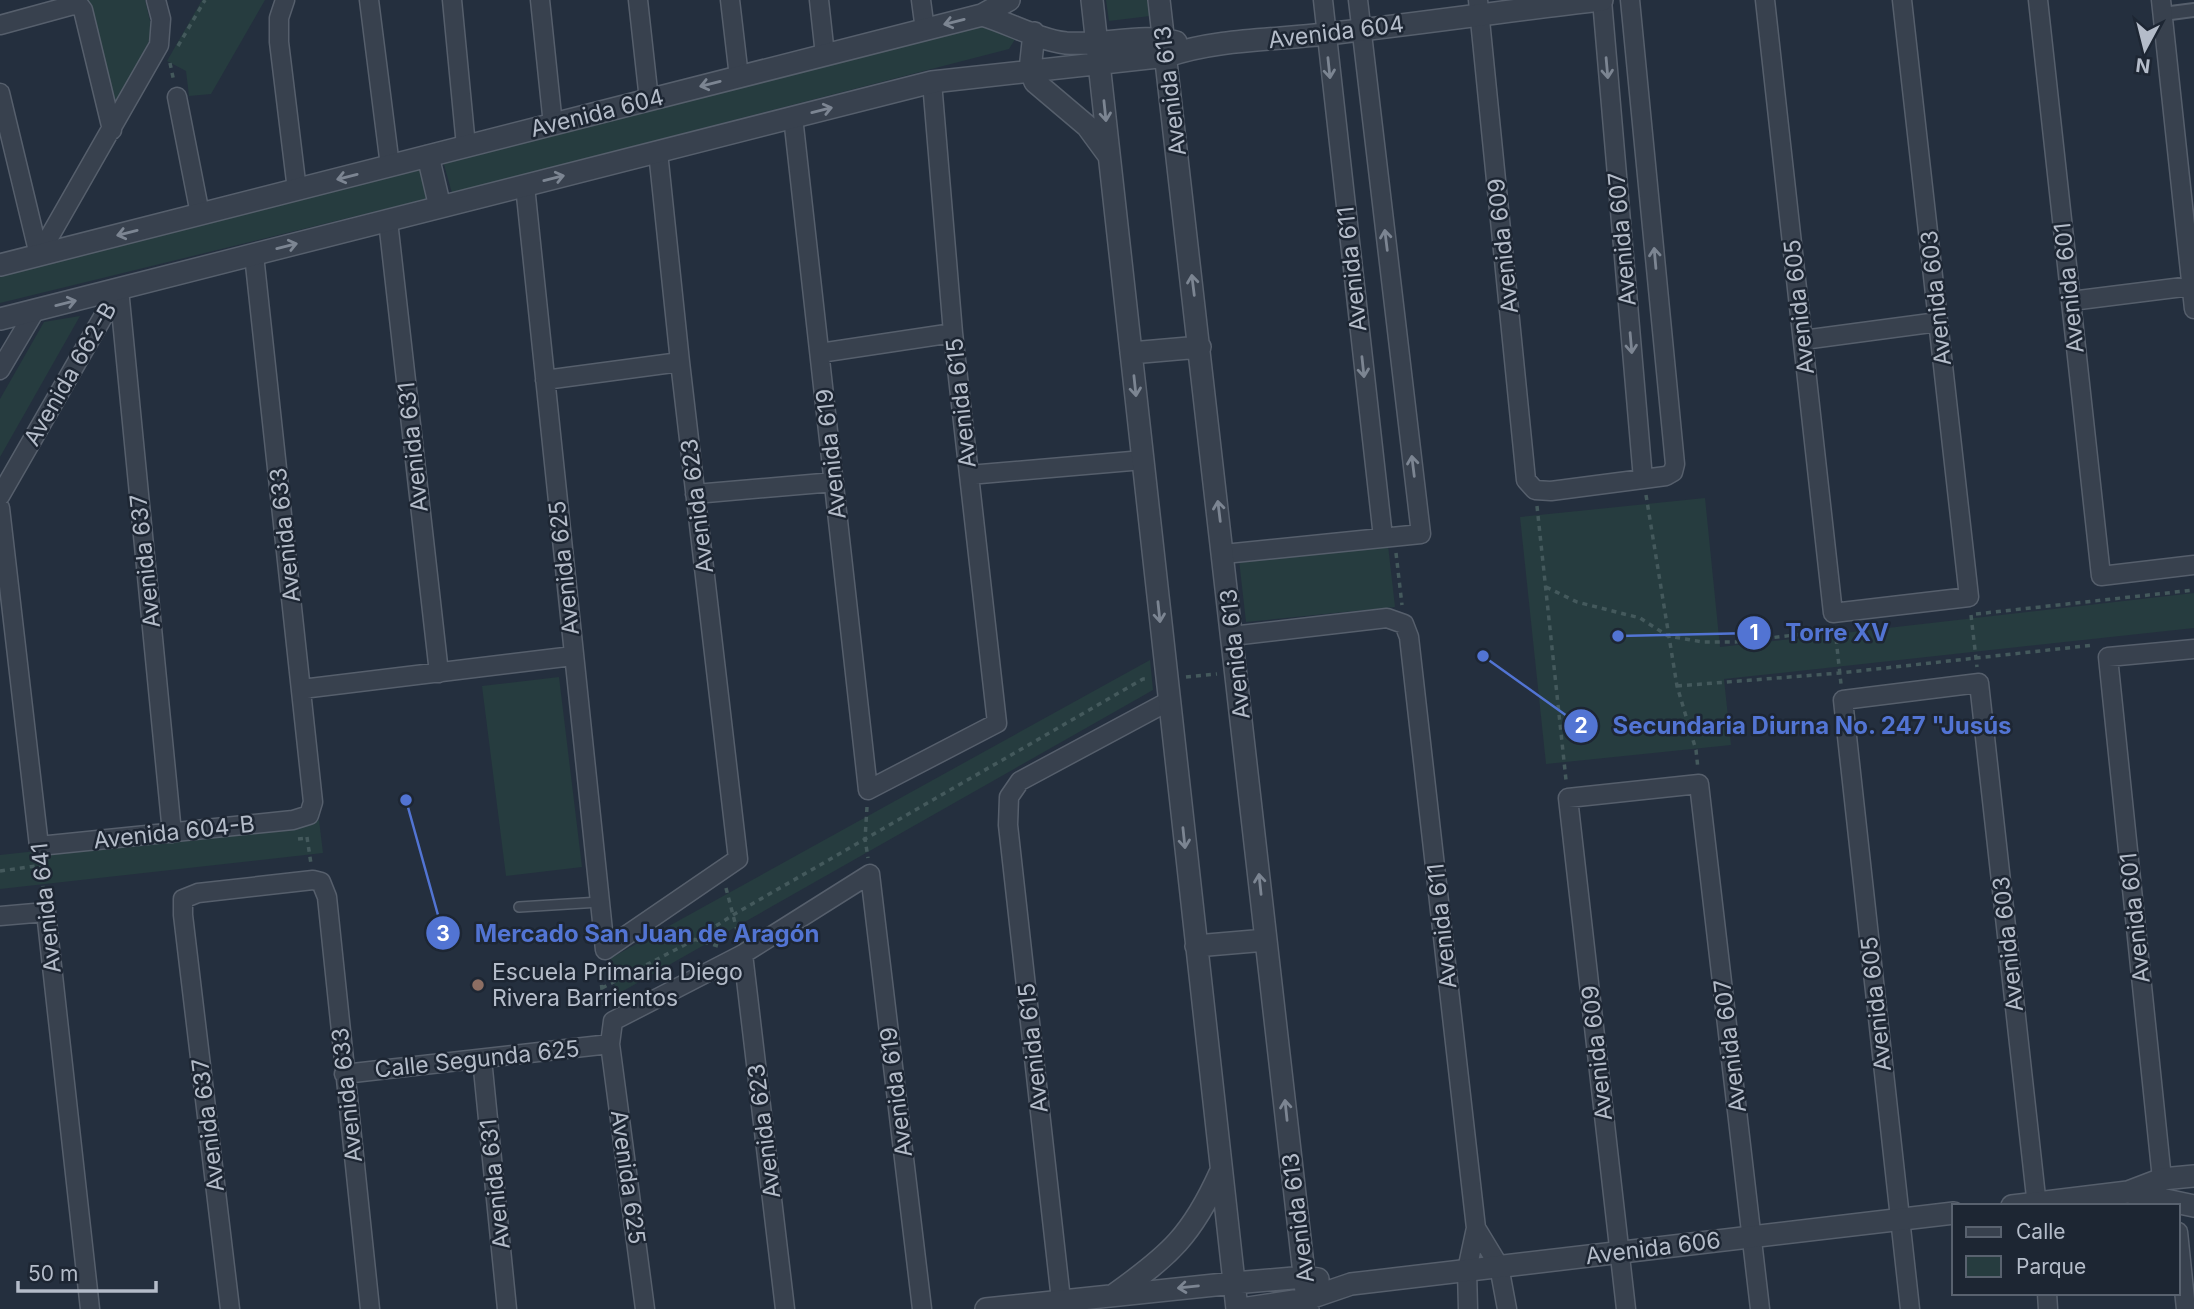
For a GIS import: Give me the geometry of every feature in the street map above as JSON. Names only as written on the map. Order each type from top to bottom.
[{"type":"street","points":[[39,255],[159,46],[161,19],[156,0]]},
{"type":"street","points":[[285,0],[279,18],[279,42],[297,190]]},
{"type":"street","points":[[369,0],[390,166]]},
{"type":"street","points":[[452,0],[466,146]]},
{"type":"street","points":[[540,0],[553,125]]},
{"type":"street","points":[[638,0],[649,100]]},
{"type":"street","points":[[730,0],[739,77]]},
{"type":"street","points":[[819,0],[825,55]]},
{"type":"street","points":[[921,0],[925,30]]},
{"type":"street","points":[[982,15],[1009,0]]},
{"type":"street","points":[[1092,0],[1220,1171],[1239,1309]]},
{"type":"street","name":"Avenida 613","points":[[1159,0],[1308,1304]]},
{"type":"street","name":"Avenida 611","points":[[1323,0],[1388,537],[1421,534],[1358,0]]},
{"type":"street","name":"Avenida 604","points":[[0,320],[932,82],[1030,70],[1098,53],[1195,47],[1361,30],[1478,7],[1602,0]]},
{"type":"street","name":"Avenida 607","points":[[1602,0],[1643,479],[1673,472],[1675,464],[1630,0]]},
{"type":"street","name":"Avenida 605","points":[[1765,0],[1833,613]]},
{"type":"street","name":"Avenida 603","points":[[1902,0],[1969,597]]},
{"type":"street","name":"Avenida 601","points":[[2038,0],[2101,576],[2194,565]]},
{"type":"street","points":[[0,25],[73,5],[80,6],[112,130]]},
{"type":"street","name":"Avenida 609","points":[[1478,7],[1526,480],[1535,489]]},
{"type":"street","points":[[2194,10],[2162,7],[2194,309]]},
{"type":"street","name":"Avenida 604","points":[[0,265],[982,15],[1098,53]]},
{"type":"street","points":[[1034,33],[1030,70],[1035,82],[1087,126],[1110,157]]},
{"type":"street","name":"Avenida 615","points":[[868,790],[997,723],[953,333],[932,82]]},
{"type":"street","points":[[0,93],[39,255]]},
{"type":"street","points":[[177,97],[200,214]]},
{"type":"street","name":"Avenida 619","points":[[793,117],[868,790]]},
{"type":"street","name":"Avenida 623","points":[[658,152],[738,859],[721,871]]},
{"type":"street","points":[[428,156],[440,207]]},
{"type":"street","name":"Avenida 625","points":[[525,186],[605,950]]},
{"type":"street","name":"Avenida 631","points":[[388,221],[439,673]]},
{"type":"street","name":"Avenida 633","points":[[254,255],[313,802],[307,816]]},
{"type":"street","points":[[2071,301],[2191,286]]},
{"type":"street","name":"Avenida 662-B","points":[[0,496],[118,289]]},
{"type":"street","name":"Avenida 637","points":[[118,289],[172,833]]},
{"type":"street","points":[[0,370],[35,311]]},
{"type":"street","points":[[1802,340],[1938,322]]},
{"type":"street","points":[[820,353],[953,333]]},
{"type":"street","points":[[1131,353],[1200,347]]},
{"type":"street","points":[[545,380],[680,362]]},
{"type":"street","points":[[969,475],[1143,460]]},
{"type":"street","points":[[1535,489],[1551,491],[1643,479]]},
{"type":"street","points":[[695,494],[834,482]]},
{"type":"street","name":"Avenida 641","points":[[0,508],[39,846]]},
{"type":"street","points":[[1224,554],[1388,537]]},
{"type":"street","points":[[1833,613],[1969,597]]},
{"type":"street","points":[[1232,636],[1387,618],[1404,624]]},
{"type":"street","name":"Avenida 611","points":[[1404,624],[1409,637],[1476,1228],[1467,1270],[1468,1309]]},
{"type":"street","points":[[2102,651],[2194,649]]},
{"type":"street","name":"Avenida 601","points":[[2102,651],[2162,1179]]},
{"type":"street","points":[[302,689],[573,656]]},
{"type":"street","points":[[1843,700],[1979,682]]},
{"type":"street","name":"Avenida 603","points":[[1979,682],[2037,1204]]},
{"type":"street","name":"Avenida 605","points":[[1843,700],[1910,1309]]},
{"type":"street","name":"Avenida 615","points":[[1061,1300],[1008,825],[1009,797],[1020,781],[1169,701]]},
{"type":"street","points":[[1568,798],[1699,784]]},
{"type":"street","name":"Avenida 607","points":[[1699,784],[1760,1309]]},
{"type":"street","name":"Avenida 609","points":[[1568,798],[1626,1309]]},
{"type":"street","name":"Avenida 604-B","points":[[39,846],[293,820],[307,816]]},
{"type":"street","points":[[605,950],[721,871]]},
{"type":"street","points":[[610,1044],[613,1021],[743,954],[870,874]]},
{"type":"street","name":"Avenida 619","points":[[870,874],[922,1309]]},
{"type":"street","name":"Avenida 633","points":[[317,881],[327,897],[370,1309]]},
{"type":"street","name":"Avenida 637","points":[[230,1309],[183,900],[198,893],[317,881]]},
{"type":"street","points":[[0,916],[46,912]]},
{"type":"street","name":"Avenida 641","points":[[46,912],[90,1309]]},
{"type":"street","points":[[1196,946],[1266,940]]},
{"type":"street","name":"Avenida 623","points":[[743,954],[785,1309]]},
{"type":"street","name":"Avenida 625","points":[[610,1044],[645,1309]]},
{"type":"street","name":"Calle Segunda 625","points":[[344,1074],[610,1044]]},
{"type":"street","name":"Avenida 631","points":[[482,1059],[507,1309]]},
{"type":"street","points":[[1113,1295],[1168,1254],[1187,1233],[1205,1205],[1220,1171]]},
{"type":"street","points":[[2037,1204],[2129,1192],[2162,1179],[2194,1175]]},
{"type":"street","points":[[2129,1192],[2177,1204]]},
{"type":"street","name":"Avenida 606","points":[[986,1309],[1113,1295],[1148,1300],[1234,1283],[1305,1277],[1351,1284],[1952,1213]]},
{"type":"street","name":"Avenida 611","points":[[1476,1228],[1499,1266],[1507,1309]]},
{"type":"street","points":[[2180,1251],[2186,1309]]},
{"type":"street","name":"Avenida 606","points":[[1239,1309],[1308,1304],[1351,1284]]},
{"type":"lane","points":[[519,907],[600,902]]},
{"type":"path","points":[[175,51],[205,0]]},
{"type":"path","points":[[1643,479],[1677,686],[1696,750],[1699,784]]},
{"type":"path","points":[[1535,489],[1568,798]]},
{"type":"path","points":[[1388,537],[1404,624]]},
{"type":"path","points":[[1969,597],[1979,682]]},
{"type":"path","points":[[1833,613],[1843,700]]},
{"type":"path","points":[[1677,686],[1840,673],[1976,657],[2102,651]]},
{"type":"path","points":[[602,988],[694,940],[1143,679],[1236,671]]},
{"type":"path","points":[[868,790],[865,839],[870,874]]},
{"type":"path","points":[[307,816],[317,881]]},
{"type":"path","name":"Avenida 641","points":[[39,846],[46,912]]},
{"type":"path","points":[[721,871],[743,954]]},
{"type":"path","points":[[643,925],[743,954]]},
{"type":"path","points":[[605,950],[599,964],[605,1012],[613,1021]]},
{"type":"green space","points":[[88,0],[145,0],[153,33],[115,109]]},
{"type":"green space","points":[[202,0],[265,0],[211,94],[189,96],[186,71],[167,61]]},
{"type":"green space","points":[[1106,0],[1148,0],[1150,16],[1109,21]]},
{"type":"green space","points":[[986,22],[1017,36],[1009,49],[452,193],[443,161]]},
{"type":"green space","points":[[422,166],[430,198],[0,303],[0,274]]},
{"type":"green space","points":[[80,316],[0,457],[0,399],[44,322]]},
{"type":"green space","points":[[1705,498],[1720,647],[2194,593],[2194,628],[1724,679],[1731,745],[1546,764],[1520,517]]},
{"type":"green space","points":[[1388,545],[1395,607],[1246,622],[1239,560]]},
{"type":"green space","points":[[1150,660],[1153,690],[616,995],[611,958]]},
{"type":"green space","points":[[559,677],[582,867],[506,876],[482,686]]},
{"type":"green space","points":[[319,820],[323,853],[0,889],[0,855]]},
{"type":"place","name":"Torre XV","points":[[1618,636]]},
{"type":"place","name":"Secundaria Diurna No. 247 \"Jusús","points":[[1483,656]]},
{"type":"place","name":"Mercado San Juan de Aragón","points":[[406,800]]},
{"type":"place","name":"Escuela Primaria Diego Rivera Barrientos","points":[[478,985]]}]
